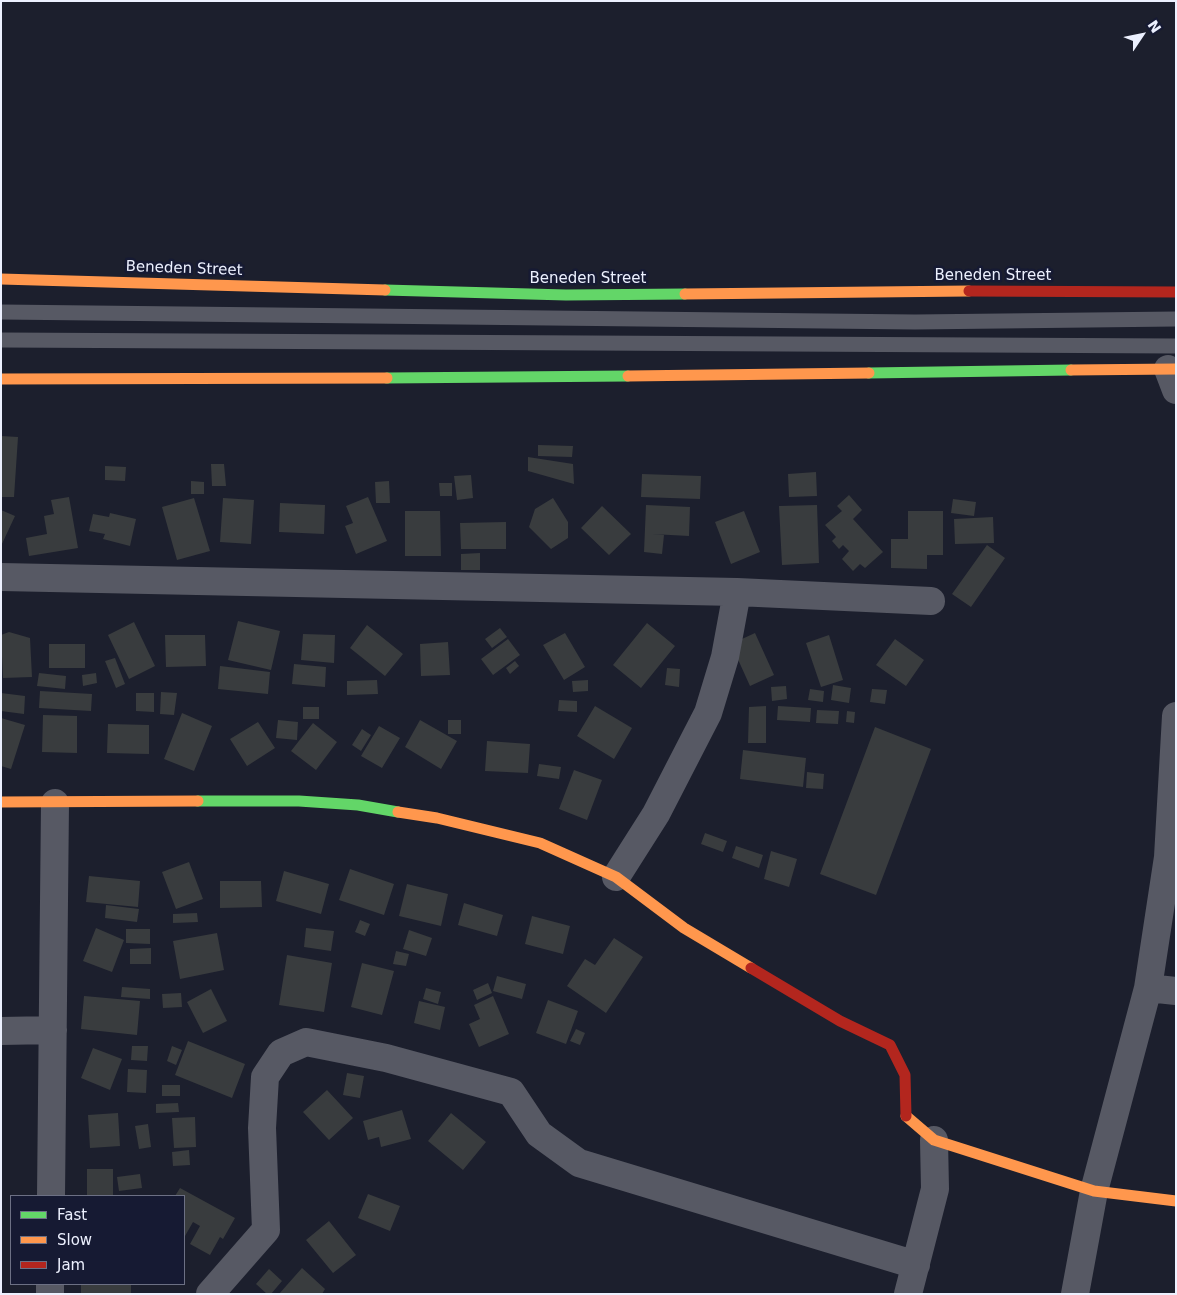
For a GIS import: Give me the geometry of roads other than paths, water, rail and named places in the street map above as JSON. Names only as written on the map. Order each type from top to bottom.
[{"type":"main road","name":"Beneden Street","points":[[1,278],[566,295],[950,291],[1176,292]]},
{"type":"main road","points":[[1,380],[539,377],[1174,368]]},
{"type":"main road","points":[[1,802],[299,801],[358,805],[437,818],[540,843],[616,877],[684,928],[840,1021],[890,1044],[905,1075],[906,1116],[934,1140],[1094,1191],[1176,1201]]},
{"type":"street","points":[[1,577],[737,592],[930,602]]},
{"type":"street","points":[[616,877],[656,814],[708,713],[725,657],[737,592]]},
{"type":"street","points":[[1075,1294],[1094,1191],[1148,988],[1172,858],[1176,716]]},
{"type":"street","points":[[51,1195],[55,803]]},
{"type":"street","points":[[1148,988],[1176,991]]},
{"type":"street","points":[[1,1031],[53,1030]]},
{"type":"street","points":[[210,1294],[266,1230],[262,1128],[265,1077],[281,1053],[306,1042],[386,1058],[511,1092],[539,1134],[579,1163],[916,1265]]},
{"type":"street","points":[[908,1294],[935,1189],[934,1140]]},
{"type":"lane","points":[[1,312],[915,322],[1176,319]]},
{"type":"lane","points":[[1,340],[1174,368]]}]
